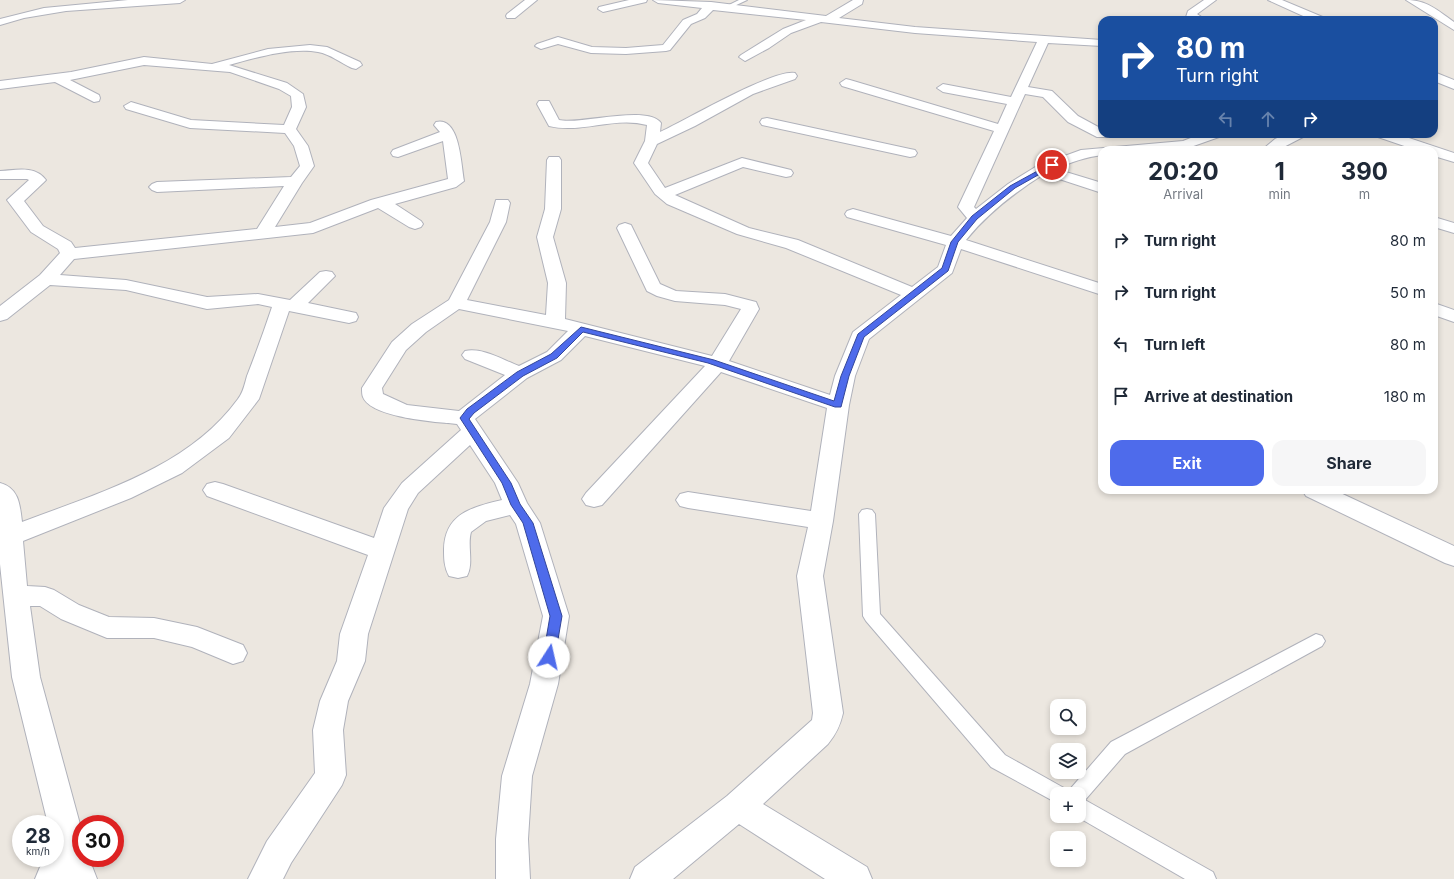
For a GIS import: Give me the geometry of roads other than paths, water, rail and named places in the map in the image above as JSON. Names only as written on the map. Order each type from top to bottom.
[{"type":"street","points":[[0,22],[22,14],[73,4],[180,0]]},
{"type":"street","points":[[510,16],[532,0]]},
{"type":"street","points":[[603,9],[642,0]]},
{"type":"street","points":[[658,0],[915,30],[1098,43]]},
{"type":"street","points":[[745,57],[787,31],[824,19],[858,2],[858,0]]},
{"type":"street","points":[[1191,16],[1192,13],[1211,0]]},
{"type":"street","points":[[1273,0],[1311,16]]},
{"type":"street","points":[[1411,0],[1431,10],[1454,27]]},
{"type":"street","points":[[541,46],[558,40],[592,50],[666,48],[687,22],[701,16],[711,5]]},
{"type":"street","points":[[1441,32],[1454,32]]},
{"type":"street","points":[[975,218],[966,207],[1044,39]]},
{"type":"street","points":[[214,66],[255,55],[310,48],[321,49],[356,65]]},
{"type":"street","points":[[124,53],[144,61]]},
{"type":"street","points":[[0,85],[57,78],[144,61],[214,66],[232,69],[276,83],[297,94],[299,107],[289,129]]},
{"type":"street","points":[[652,141],[690,123],[749,91],[791,76]]},
{"type":"street","points":[[57,78],[94,98]]},
{"type":"street","points":[[1438,78],[1454,85]]},
{"type":"street","points":[[846,83],[1001,129]]},
{"type":"street","points":[[943,88],[1018,96],[1047,94],[1054,99],[1061,110],[1073,119],[1098,132]]},
{"type":"street","points":[[544,104],[554,123],[562,125],[633,114],[654,123],[652,141],[646,150],[641,163],[663,194],[673,201],[743,231],[792,244],[914,294]]},
{"type":"street","points":[[131,106],[190,124],[289,129]]},
{"type":"street","points":[[1073,119],[1095,117]]},
{"type":"street","points":[[766,122],[910,153]]},
{"type":"street","points":[[263,233],[295,181],[307,166],[301,146],[289,129]]},
{"type":"street","points":[[0,315],[46,279],[69,254],[313,228],[376,203],[381,203],[451,184],[456,181],[445,129],[398,153]]},
{"type":"street","points":[[1112,138],[1131,146]]},
{"type":"street","points":[[1169,146],[1185,145],[1203,138]]},
{"type":"street","points":[[1274,146],[1289,138]]},
{"type":"street","points":[[1395,138],[1418,146]]},
{"type":"street","points":[[647,879],[738,806],[817,735],[825,726],[828,713],[810,576],[821,521],[838,405],[845,376],[860,336],[946,269],[955,242],[975,218],[1013,187],[1042,169],[1061,161],[1086,153],[1098,152]]},
{"type":"street","points":[[1438,152],[1454,158]]},
{"type":"street","points":[[554,160],[553,209],[545,237],[557,283],[555,322]]},
{"type":"street","points":[[663,194],[742,162],[786,173]]},
{"type":"street","points":[[1042,169],[1098,187]]},
{"type":"street","points":[[0,175],[30,174],[38,180],[15,200],[37,229],[65,246],[69,254]]},
{"type":"street","points":[[157,187],[295,181]]},
{"type":"street","points":[[381,203],[415,224]]},
{"type":"street","points":[[502,203],[498,222],[456,303],[419,328],[399,346],[372,388],[372,397],[383,405],[397,410],[468,424],[506,483],[516,505],[528,523],[556,616],[544,684],[517,776],[512,839],[513,879]]},
{"type":"street","points":[[853,214],[955,242],[1098,289]]},
{"type":"street","points":[[1438,223],[1454,228]]},
{"type":"street","points":[[594,500],[717,365],[750,309],[749,306],[734,300],[669,294],[658,291],[652,287],[625,228]]},
{"type":"street","points":[[11,536],[123,492],[174,468],[221,433],[248,399],[269,346],[288,305],[326,276]]},
{"type":"street","points":[[46,279],[126,285],[207,303],[258,299],[349,317]]},
{"type":"street","points":[[456,303],[555,322],[717,365],[838,405]]},
{"type":"street","points":[[1438,310],[1454,316]]},
{"type":"street","points":[[265,879],[279,852],[315,802],[331,775],[328,730],[334,701],[351,662],[354,634],[383,551],[396,508],[410,488],[468,424],[470,411],[520,374],[554,356],[581,329]]},
{"type":"street","points":[[472,355],[520,374]]},
{"type":"street","points":[[215,490],[383,551]]},
{"type":"street","points":[[1322,494],[1454,557]]},
{"type":"street","points":[[3,499],[11,536],[15,595],[26,677],[68,873]]},
{"type":"street","points":[[688,500],[821,521]]},
{"type":"street","points":[[458,569],[457,549],[459,530],[470,518],[516,505]]},
{"type":"street","points":[[15,595],[45,597],[70,612],[107,628],[154,628],[197,638],[234,653]]},
{"type":"street","points":[[738,806],[855,879]]},
{"type":"lane","points":[[728,7],[744,0]]},
{"type":"lane","points":[[867,514],[872,616],[998,761],[1050,790]]},
{"type":"lane","points":[[1084,787],[1118,748],[1316,641]]},
{"type":"lane","points":[[1086,811],[1205,879]]}]
